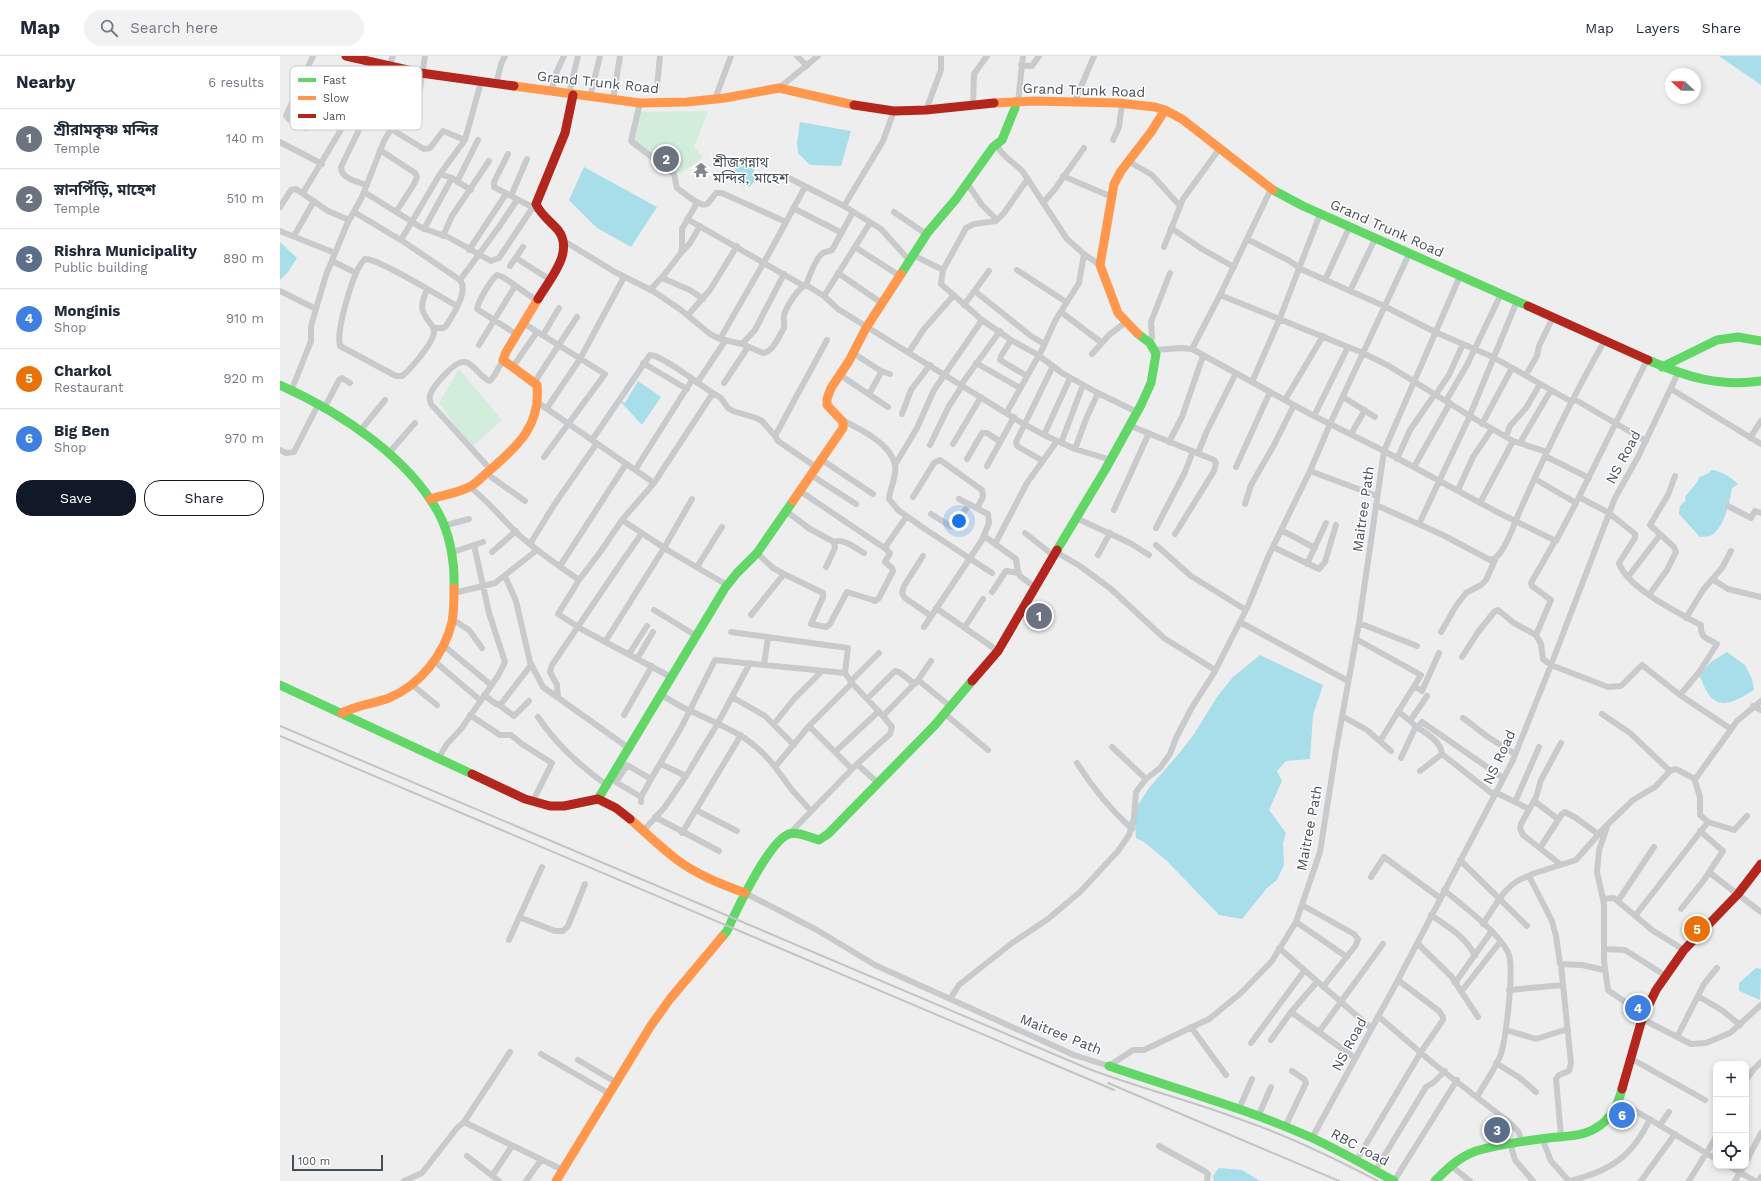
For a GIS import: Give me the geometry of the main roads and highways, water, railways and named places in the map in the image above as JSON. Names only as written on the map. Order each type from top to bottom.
[{"type":"water","points":[[1719,56],[1761,56],[1761,85]]},
{"type":"water","points":[[800,122],[851,131],[841,166],[810,165],[798,153],[797,143]]},
{"type":"water","points":[[743,160],[752,162],[756,180],[749,187],[737,184],[732,172]]},
{"type":"water","points":[[584,167],[657,207],[631,247],[597,228],[569,200]]},
{"type":"water","points":[[280,242],[297,258],[288,272],[280,280]]},
{"type":"water","points":[[638,381],[661,397],[642,425],[619,400],[625,403]]},
{"type":"water","points":[[1712,470],[1726,475],[1738,484],[1732,488],[1728,507],[1720,526],[1712,535],[1700,537],[1679,514],[1680,506],[1686,500],[1685,497],[1698,481],[1699,477]]},
{"type":"water","points":[[1727,652],[1745,665],[1752,679],[1754,690],[1735,700],[1723,703],[1716,701],[1711,697],[1699,675],[1711,662]]},
{"type":"water","points":[[1260,655],[1323,685],[1313,715],[1310,759],[1286,761],[1277,771],[1282,781],[1269,810],[1286,833],[1283,843],[1284,865],[1277,880],[1267,888],[1242,919],[1219,915],[1167,861],[1144,842],[1136,838],[1134,811],[1149,788],[1194,734],[1217,697],[1233,677]]},
{"type":"water","points":[[1756,968],[1761,969],[1760,1000],[1739,991],[1739,983]]},
{"type":"water","points":[[1219,1168],[1242,1170],[1260,1181],[1214,1181],[1213,1176]]},
{"type":"railway","points":[[280,726],[1089,1069],[1260,1126],[1311,1148],[1378,1181]]},
{"type":"railway","points":[[280,736],[1114,1090]]},
{"type":"railway","points":[[1108,1083],[1339,1181]]},
{"type":"place","name":"স্নানপিঁড়ি, মাহেশ","points":[[666,159]]},
{"type":"place","name":"শ্রীজগন্নাথ মন্দির, মাহেশ","points":[[701,170]]},
{"type":"place","name":"শ্রীরামকৃষ্ণ মন্দির","points":[[1039,616]]},
{"type":"place","name":"Charkol","points":[[1697,929]]},
{"type":"place","name":"Monginis","points":[[1638,1008]]},
{"type":"place","name":"Big Ben","points":[[1622,1115]]},
{"type":"place","name":"Rishra Municipality","points":[[1497,1130]]}]
